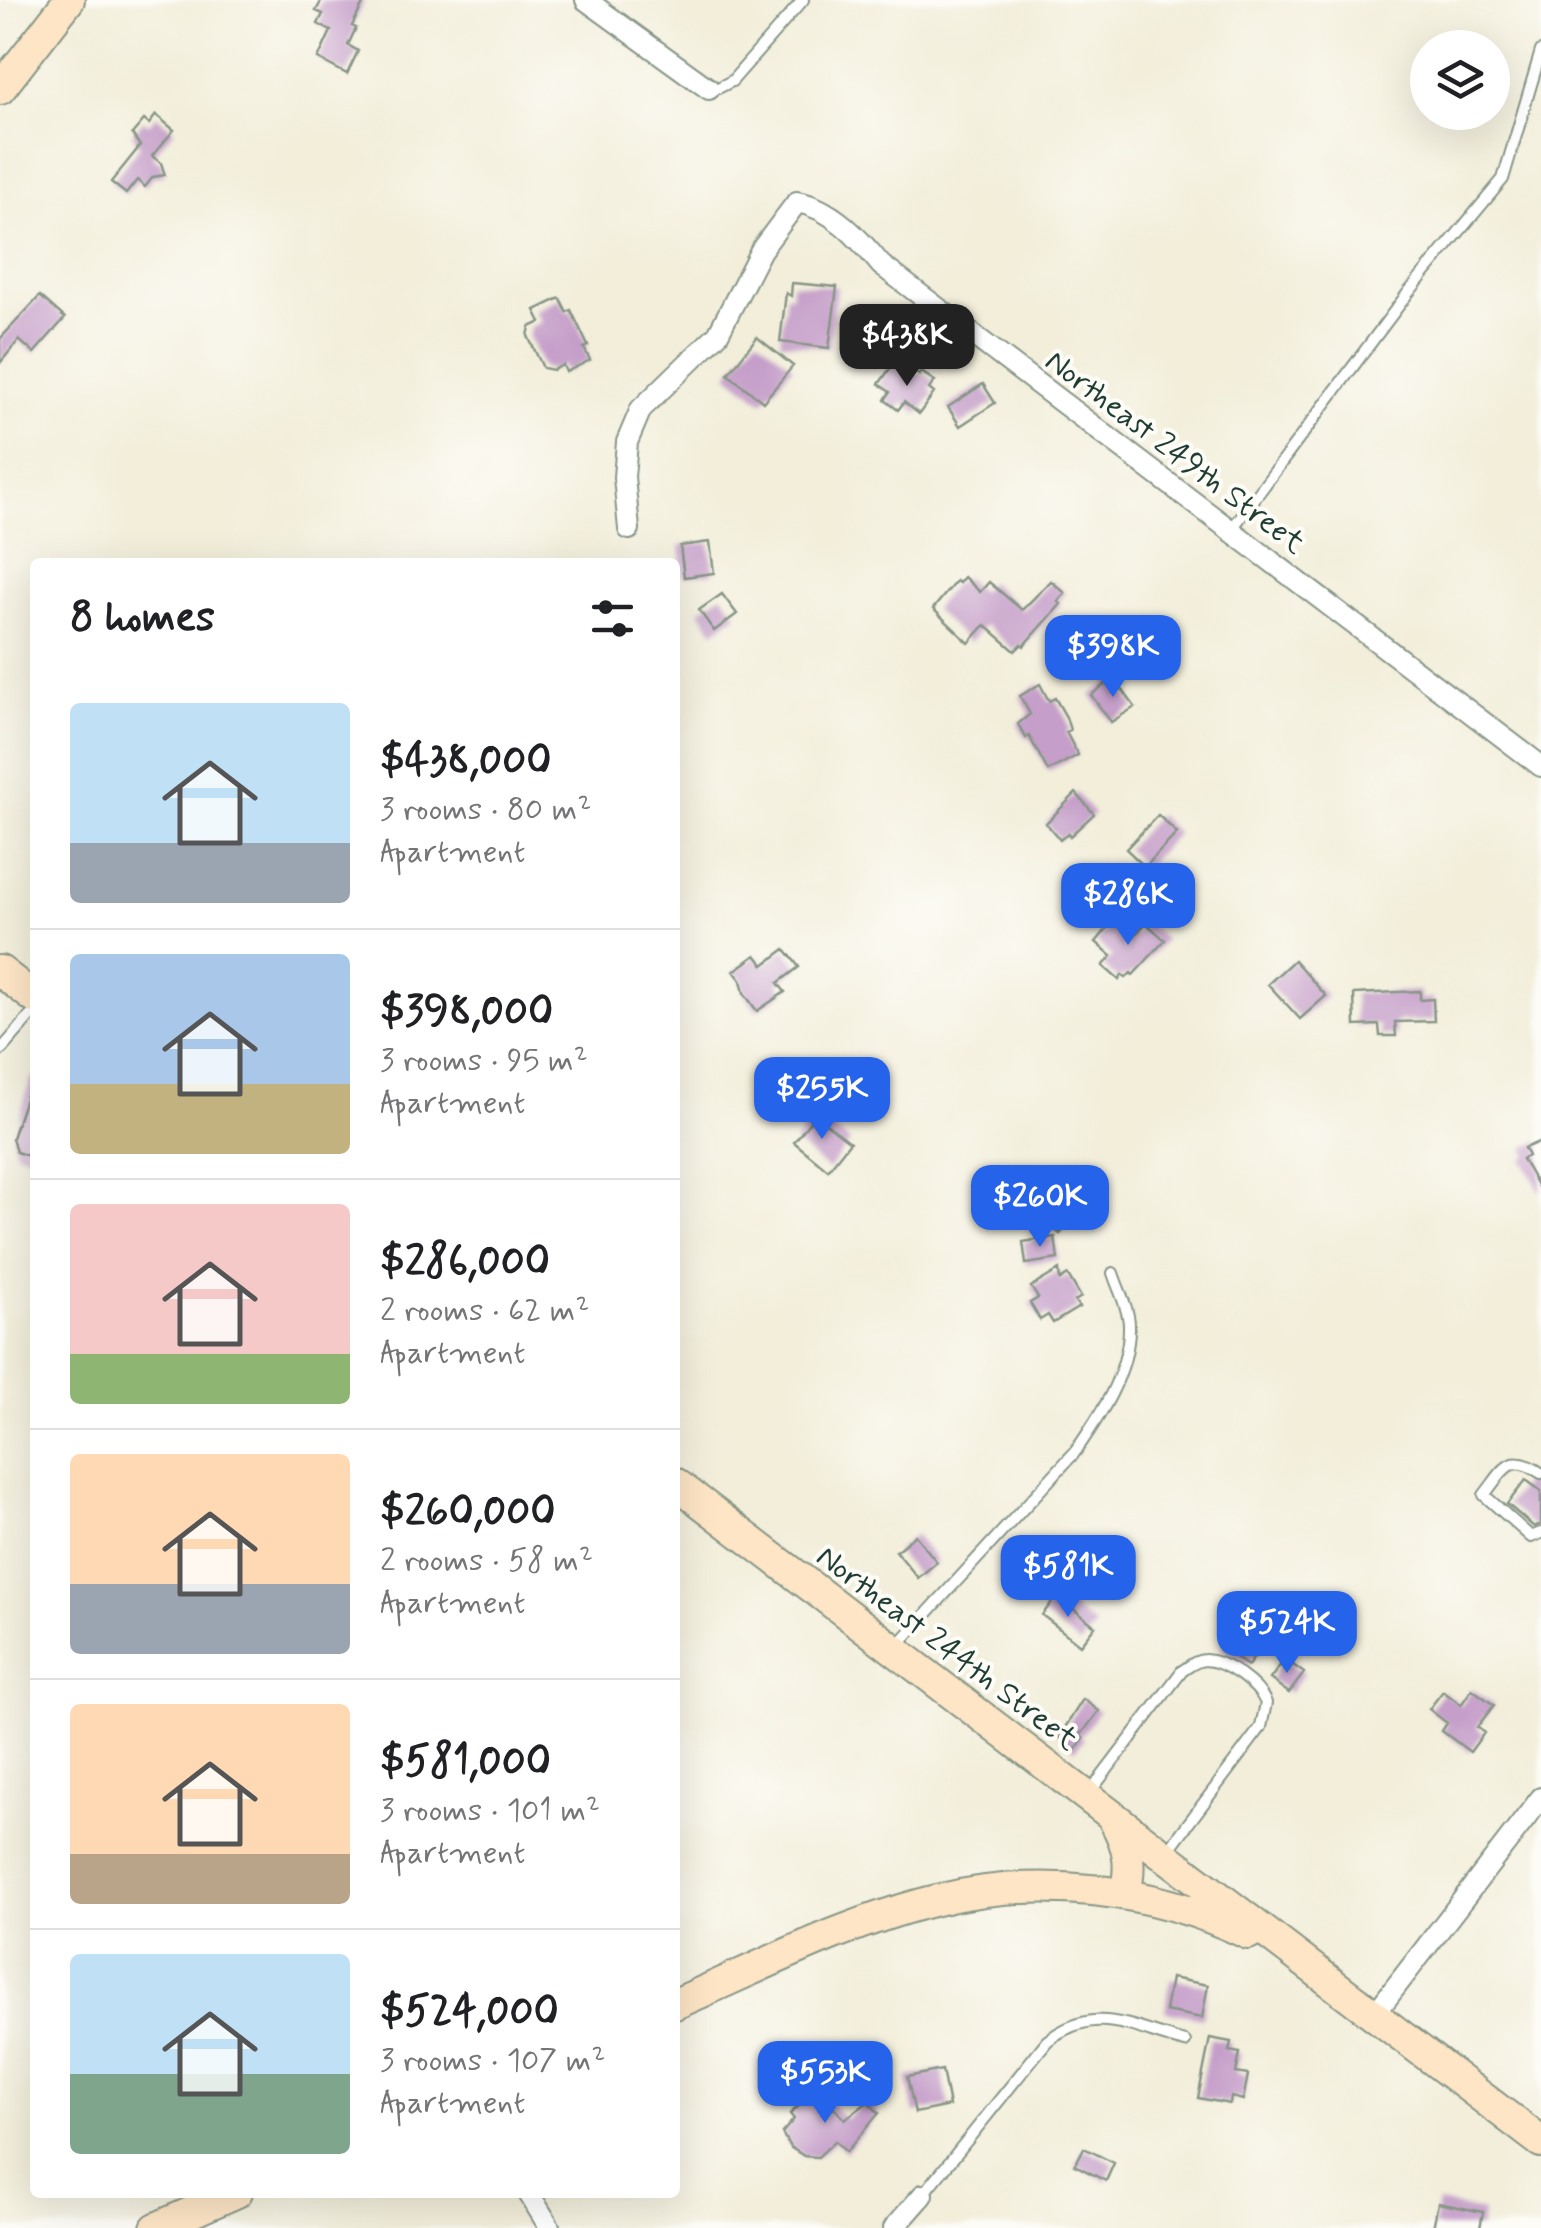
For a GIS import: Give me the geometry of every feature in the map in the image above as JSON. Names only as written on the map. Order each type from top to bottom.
[{"type":"street","points":[[0,88],[70,0]]},
{"type":"street","points":[[586,0],[709,89]]},
{"type":"street","name":"Northeast 249th Street","points":[[629,529],[624,477],[627,442],[642,408],[718,334],[762,250],[797,202],[816,205],[862,241],[881,265],[1541,766]]},
{"type":"street","points":[[0,971],[30,994]]},
{"type":"street","name":"Northeast 244th Street","points":[[680,1487],[1111,1815],[1129,1848],[1131,1871],[1125,1894]]},
{"type":"street","points":[[1374,2014],[1541,1798]]},
{"type":"street","points":[[1111,1815],[1541,2142]]},
{"type":"street","points":[[680,2002],[864,1922],[937,1900],[1008,1888],[1125,1894],[1224,1922],[1296,1957]]},
{"type":"street","points":[[894,2228],[923,2196]]},
{"type":"street","points":[[156,2228],[224,2198]]},
{"type":"street","points":[[532,2198],[550,2228]]},
{"type":"lane","points":[[709,89],[732,82],[803,0]]},
{"type":"lane","points":[[1232,530],[1408,293],[1503,179],[1541,51]]},
{"type":"lane","points":[[0,1051],[30,1018]]},
{"type":"lane","points":[[894,1650],[1075,1452],[1099,1418],[1122,1371],[1130,1323],[1113,1273]]},
{"type":"lane","points":[[1541,1473],[1526,1462],[1514,1462],[1484,1495],[1531,1537],[1541,1533]]},
{"type":"lane","points":[[1086,1796],[1182,1671],[1198,1660],[1208,1660],[1250,1683],[1266,1703],[1262,1727],[1163,1856]]},
{"type":"lane","points":[[923,2196],[1047,2041],[1063,2029],[1085,2020],[1112,2019],[1185,2042]]},
{"type":"building","points":[[322,0],[365,0],[352,26],[356,28],[348,45],[358,51],[347,74],[318,59],[331,31],[318,24],[323,14],[316,11]]},
{"type":"building","points":[[156,115],[174,130],[152,156],[161,163],[165,175],[153,177],[145,187],[137,180],[126,194],[111,182],[140,146],[132,134],[144,120],[149,124]]},
{"type":"building","points":[[792,283],[837,287],[829,348],[780,342],[786,293],[791,296]]},
{"type":"building","points":[[40,296],[65,318],[34,353],[19,340],[0,363],[0,339]]},
{"type":"building","points":[[560,298],[567,312],[571,310],[588,346],[584,348],[590,360],[566,372],[563,365],[553,370],[543,368],[528,336],[530,327],[541,322],[535,310]]},
{"type":"building","points":[[757,337],[793,366],[763,402],[728,374]]},
{"type":"building","points":[[894,363],[910,375],[913,371],[919,375],[921,372],[935,381],[929,389],[934,393],[919,414],[904,402],[898,410],[885,400],[890,392],[879,384]]},
{"type":"building","points":[[983,384],[995,403],[960,426],[948,407]]},
{"type":"building","points":[[710,542],[714,573],[684,577],[680,546]]},
{"type":"building","points":[[964,577],[980,592],[989,582],[1022,610],[1051,581],[1065,593],[1058,602],[1061,604],[1015,651],[985,625],[969,643],[933,609]]},
{"type":"building","points":[[722,594],[737,614],[714,631],[699,610]]},
{"type":"building","points":[[1114,678],[1135,707],[1111,722],[1091,695]]},
{"type":"building","points":[[1040,684],[1049,701],[1055,698],[1066,717],[1070,730],[1066,732],[1078,755],[1048,771],[1018,724],[1030,714],[1020,696]]},
{"type":"building","points":[[1076,793],[1094,814],[1060,840],[1046,823]]},
{"type":"building","points":[[1158,815],[1177,833],[1145,867],[1126,849]]},
{"type":"building","points":[[1116,918],[1135,935],[1146,923],[1165,940],[1133,975],[1122,975],[1119,980],[1103,966],[1112,956],[1096,942]]},
{"type":"building","points":[[785,949],[799,967],[778,983],[785,992],[757,1011],[734,971],[756,955],[764,965]]},
{"type":"building","points":[[1294,960],[1326,996],[1300,1019],[1268,984]]},
{"type":"building","points":[[1420,991],[1420,1000],[1433,999],[1434,1021],[1395,1022],[1396,1036],[1380,1036],[1379,1025],[1355,1026],[1354,994]]},
{"type":"building","points":[[30,1083],[30,1156],[16,1152],[12,1138]]},
{"type":"building","points":[[815,1115],[850,1142],[828,1170],[794,1142]]},
{"type":"building","points":[[1541,1141],[1541,1192],[1522,1159],[1528,1156],[1524,1148]]},
{"type":"building","points":[[1060,1188],[1083,1208],[1060,1234],[1037,1214]]},
{"type":"building","points":[[1055,1237],[1058,1259],[1026,1264],[1023,1242]]},
{"type":"building","points":[[1059,1270],[1060,1280],[1068,1275],[1081,1297],[1075,1301],[1079,1307],[1053,1323],[1048,1315],[1040,1320],[1030,1303],[1038,1298],[1031,1287]]},
{"type":"building","points":[[1526,1480],[1541,1491],[1541,1524],[1534,1527],[1507,1504]]},
{"type":"building","points":[[915,1535],[937,1562],[918,1578],[896,1551]]},
{"type":"building","points":[[1057,1596],[1095,1626],[1080,1645],[1042,1615]]},
{"type":"building","points":[[1244,1614],[1271,1632],[1248,1666],[1221,1648]]},
{"type":"building","points":[[1285,1659],[1304,1673],[1289,1693],[1270,1679]]},
{"type":"building","points":[[1472,1689],[1494,1705],[1477,1727],[1484,1733],[1470,1752],[1442,1731],[1447,1723],[1429,1709],[1443,1691],[1461,1705]]},
{"type":"building","points":[[1083,1699],[1099,1711],[1080,1736],[1084,1739],[1075,1750],[1059,1737]]},
{"type":"building","points":[[1171,1978],[1208,1985],[1202,2018],[1165,2011]]},
{"type":"building","points":[[1210,2038],[1231,2042],[1229,2051],[1240,2053],[1236,2073],[1248,2075],[1243,2100],[1231,2097],[1230,2104],[1198,2098]]},
{"type":"building","points":[[942,2070],[949,2106],[915,2113],[907,2077]]},
{"type":"building","points":[[803,2087],[816,2101],[822,2095],[845,2119],[868,2102],[879,2113],[846,2152],[835,2141],[818,2157],[804,2156],[790,2147],[782,2133],[794,2119],[790,2114],[800,2105]]},
{"type":"building","points":[[1084,2148],[1114,2163],[1106,2181],[1075,2165]]},
{"type":"building","points":[[1438,2203],[1483,2212],[1480,2228],[1433,2228]]}]
